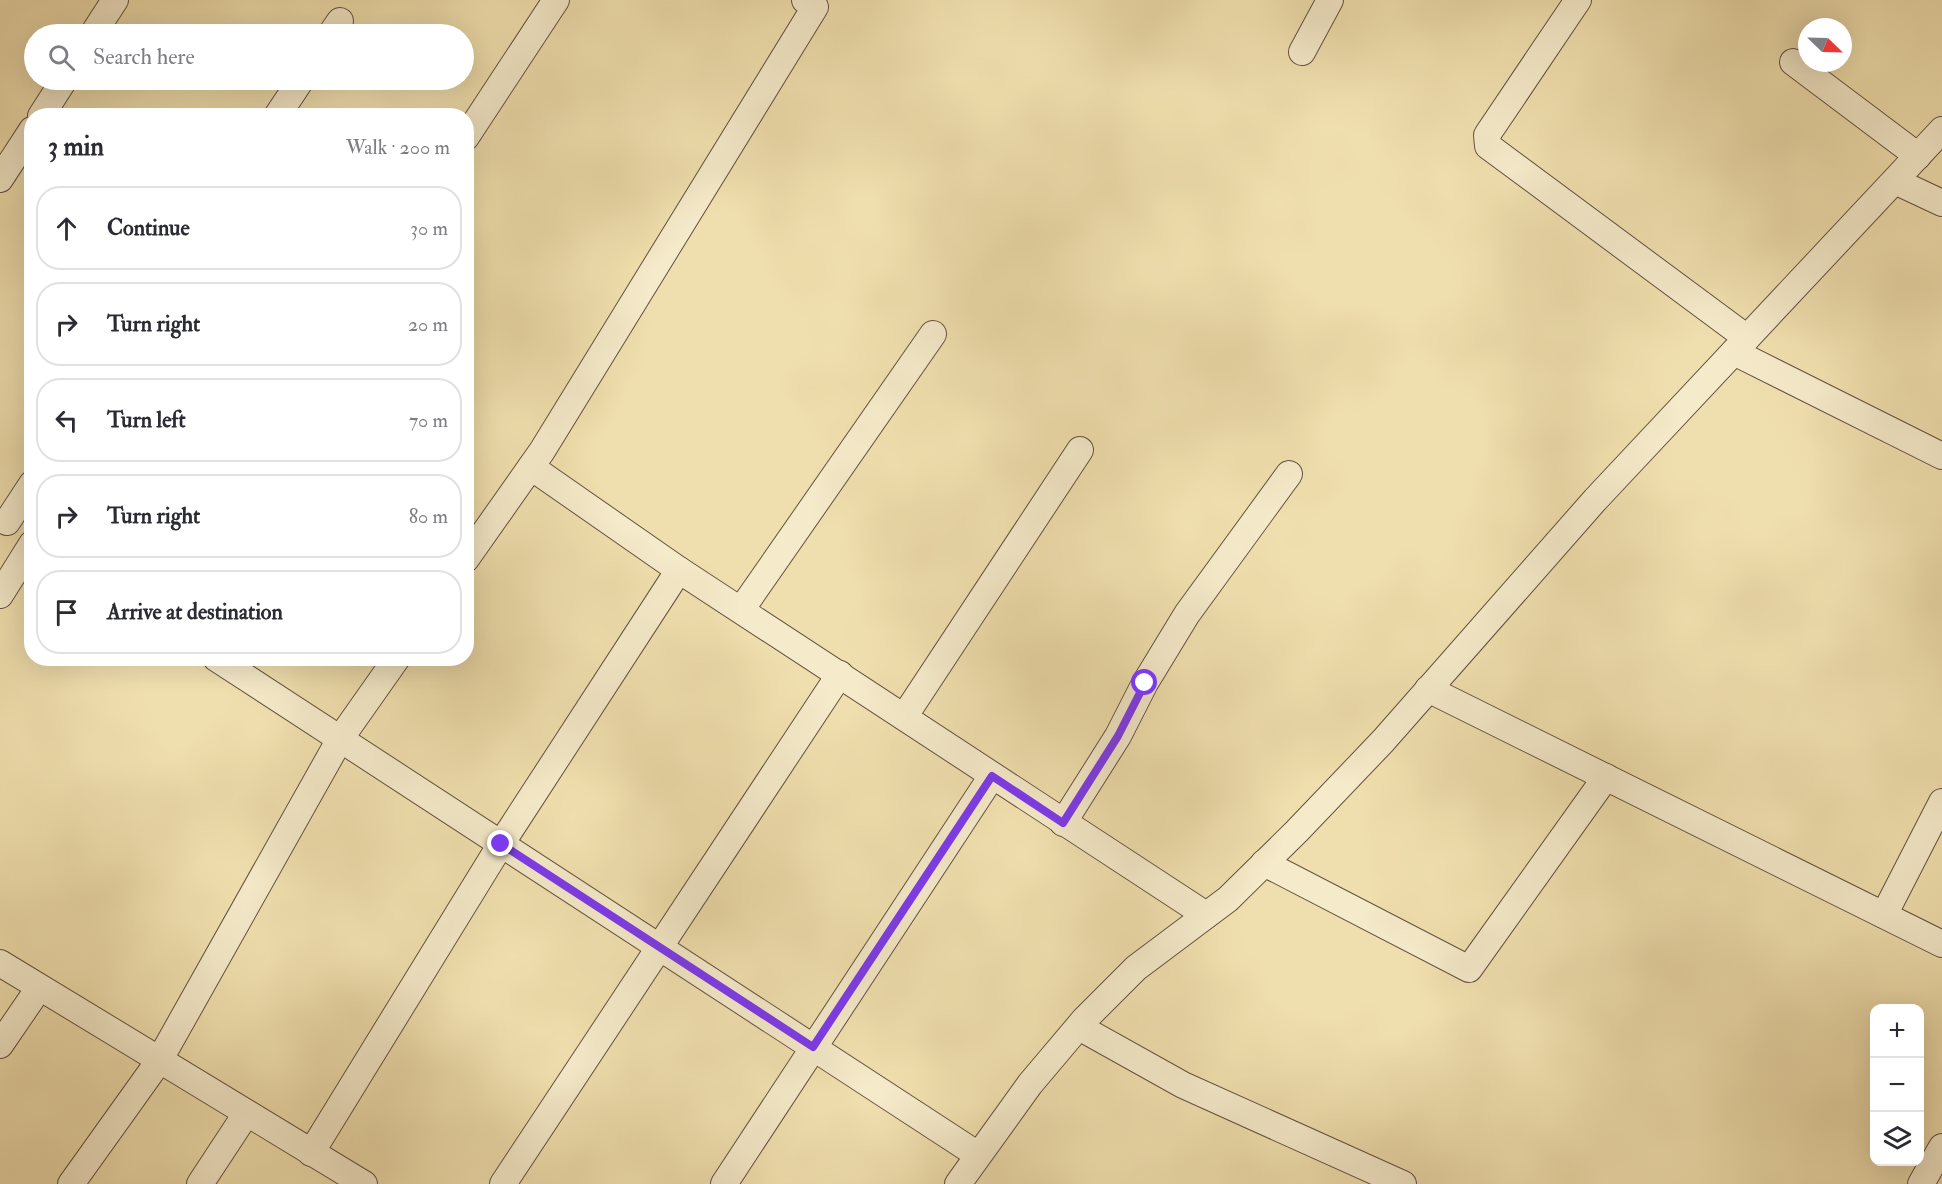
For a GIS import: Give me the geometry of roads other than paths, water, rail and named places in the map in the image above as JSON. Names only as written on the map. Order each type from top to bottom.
[{"type":"street","points":[[99,24],[115,0]]},
{"type":"street","points":[[474,125],[556,0]]},
{"type":"street","points":[[474,548],[531,467],[815,7],[805,0]]},
{"type":"street","points":[[1302,52],[1330,0]]},
{"type":"street","points":[[1578,0],[1487,135],[1488,146],[1740,345],[1942,456]]},
{"type":"street","points":[[1793,62],[1918,156]]},
{"type":"street","points":[[46,108],[58,90]]},
{"type":"street","points":[[282,108],[294,90]]},
{"type":"street","points":[[958,1184],[1030,1084],[1079,1027],[1136,968],[1228,899],[1383,741],[1595,500],[1942,130]]},
{"type":"street","points":[[0,179],[24,142]]},
{"type":"street","points":[[1894,181],[1942,203]]},
{"type":"street","points":[[741,610],[933,334]]},
{"type":"street","points":[[904,717],[1080,450]]},
{"type":"street","points":[[531,467],[679,570],[1206,915]]},
{"type":"street","points":[[1063,823],[1118,736],[1145,683],[1187,614],[1288,474]]},
{"type":"street","points":[[24,494],[3,520],[24,533]]},
{"type":"street","points":[[0,595],[24,557]]},
{"type":"street","points":[[310,1153],[501,844],[679,570]]},
{"type":"street","points":[[228,666],[978,1155]]},
{"type":"street","points":[[71,1184],[159,1060],[340,739],[390,666]]},
{"type":"street","points":[[503,1184],[840,674]]},
{"type":"street","points":[[1428,689],[1942,944]]},
{"type":"street","points":[[724,1184],[992,776]]},
{"type":"street","points":[[1264,863],[1468,969],[1606,777]]},
{"type":"street","points":[[1884,915],[1942,802]]},
{"type":"street","points":[[0,963],[310,1153],[331,1176],[364,1184]]},
{"type":"street","points":[[0,1045],[39,988]]},
{"type":"street","points":[[1079,1027],[1183,1085],[1403,1184]]},
{"type":"street","points":[[200,1184],[246,1114]]},
{"type":"street","points":[[1921,1184],[1942,1148]]}]
